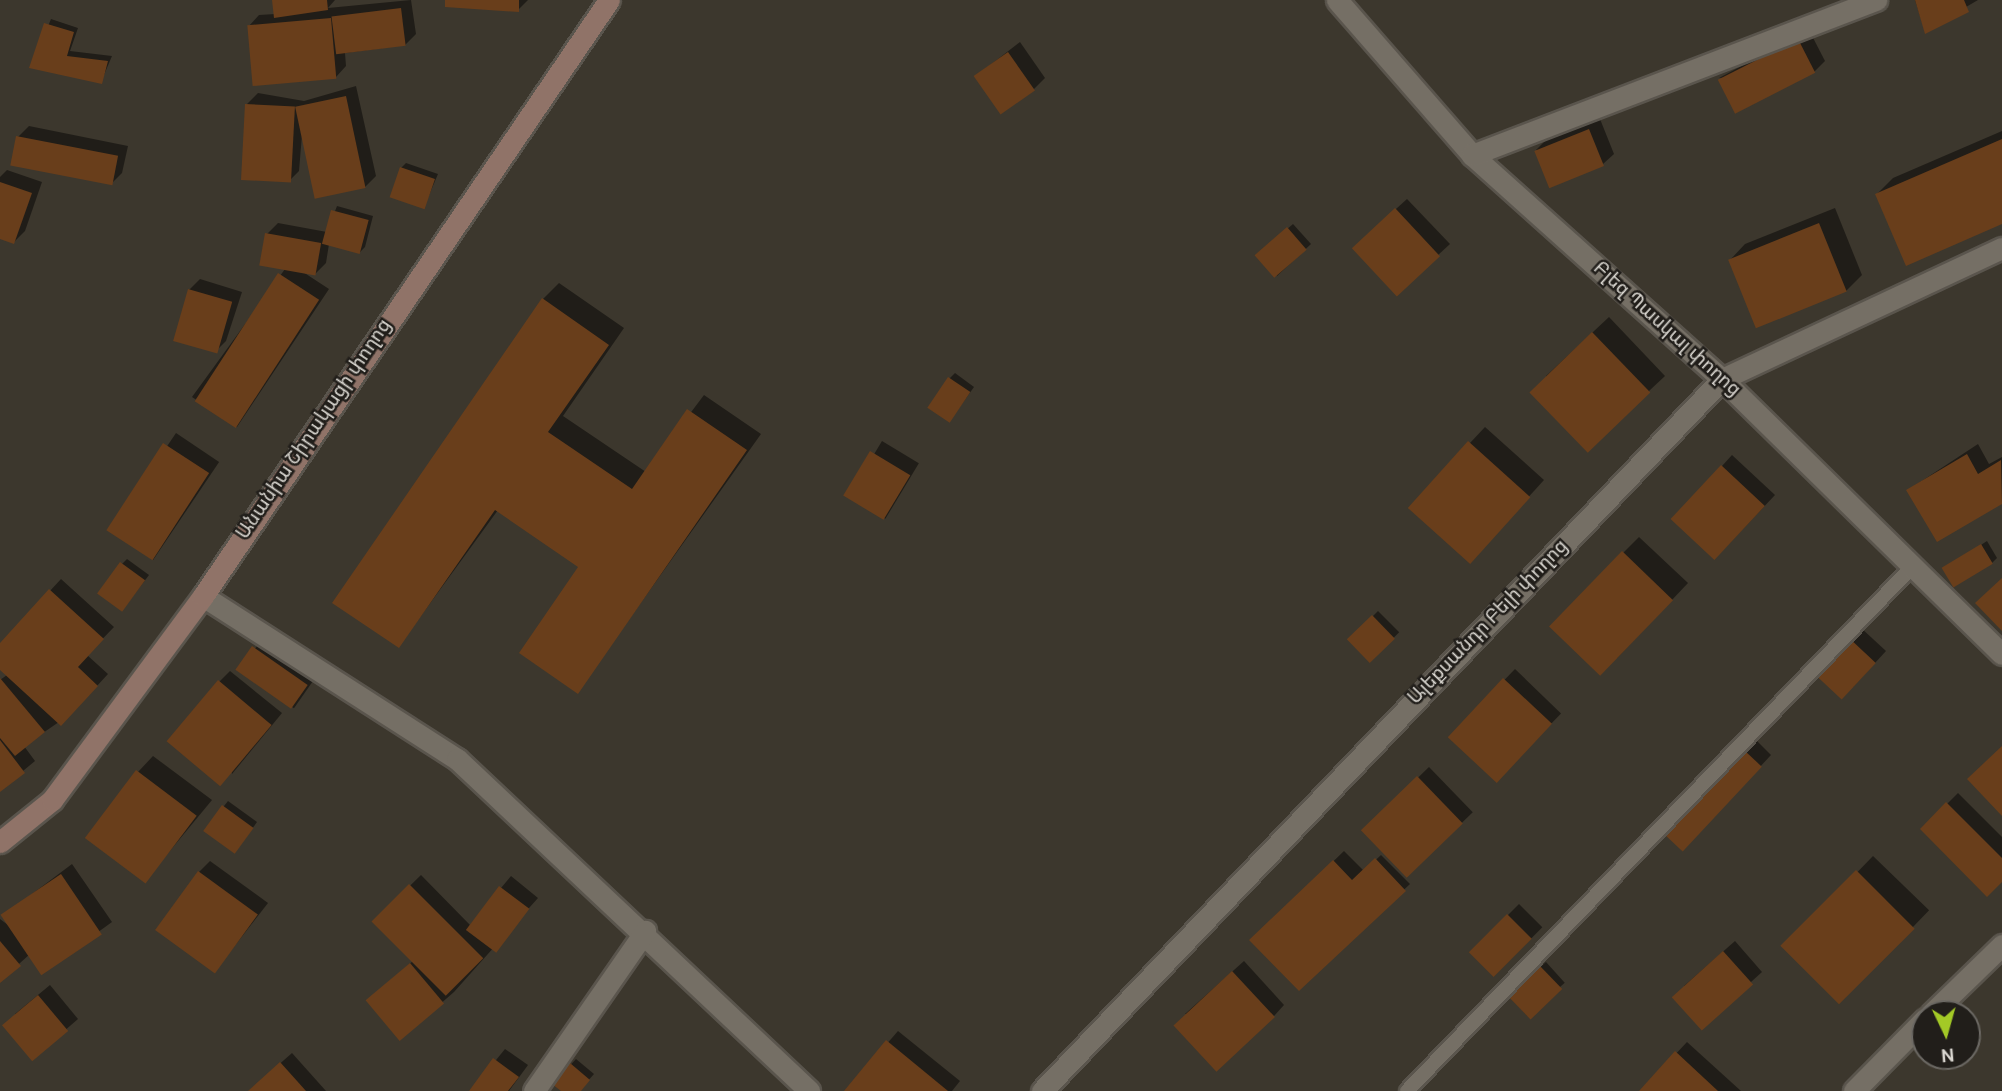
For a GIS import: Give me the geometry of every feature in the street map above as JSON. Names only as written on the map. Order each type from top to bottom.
[{"type":"main road","name":"Անանիա Շիրակացի փողոց","points":[[0,842],[51,800],[203,596],[609,0]]},
{"type":"street","name":"Բլեզ Պասկալ փողոց","points":[[1337,0],[1472,155],[1722,379],[1911,568],[2002,654]]},
{"type":"street","points":[[1472,155],[1876,0]]},
{"type":"street","name":"Ալեքսանդր Բելի փողոց","points":[[1042,1091],[1722,379],[2002,248]]},
{"type":"street","points":[[203,596],[457,759],[645,931],[809,1091]]},
{"type":"street","points":[[534,1091],[645,931]]},
{"type":"street","points":[[1945,1000],[2002,945]]},
{"type":"street","points":[[1854,1091],[1911,1033]]},
{"type":"lane","points":[[1407,1091],[1911,568]]},
{"type":"building","points":[[272,0],[327,0],[328,10],[274,18]]},
{"type":"building","points":[[445,0],[519,0],[519,12],[445,7]]},
{"type":"building","points":[[1915,0],[1964,0],[1969,12],[1925,34]]},
{"type":"building","points":[[401,8],[406,46],[336,54],[332,17]]},
{"type":"building","points":[[331,18],[336,79],[253,86],[247,25]]},
{"type":"building","points":[[44,23],[74,32],[67,56],[108,61],[102,84],[29,68]]},
{"type":"building","points":[[1798,39],[1815,73],[1735,114],[1718,80]]},
{"type":"building","points":[[1008,52],[1035,91],[1001,115],[974,76]]},
{"type":"building","points":[[346,96],[366,188],[315,199],[295,107]]},
{"type":"building","points":[[245,104],[295,107],[291,183],[241,180]]},
{"type":"building","points":[[1589,129],[1604,166],[1549,188],[1534,151]]},
{"type":"building","points":[[16,136],[118,156],[112,185],[10,165]]},
{"type":"building","points":[[2002,139],[2002,224],[1906,266],[1875,194]]},
{"type":"building","points":[[400,167],[435,179],[425,209],[390,197]]},
{"type":"building","points":[[0,182],[32,193],[14,244],[0,239]]},
{"type":"building","points":[[1395,208],[1440,256],[1397,297],[1352,248]]},
{"type":"building","points":[[331,210],[369,220],[360,254],[322,244]]},
{"type":"building","points":[[1819,223],[1847,292],[1756,328],[1728,260]]},
{"type":"building","points":[[1287,227],[1307,250],[1274,278],[1255,255]]},
{"type":"building","points":[[265,233],[321,243],[315,275],[259,265]]},
{"type":"building","points":[[278,273],[319,300],[236,428],[195,401]]},
{"type":"building","points":[[188,289],[232,302],[217,354],[173,341]]},
{"type":"building","points":[[542,298],[609,345],[548,432],[632,489],[687,409],[747,450],[578,694],[519,653],[578,567],[495,510],[399,648],[332,603]]},
{"type":"building","points":[[1592,332],[1650,392],[1588,453],[1529,392]]},
{"type":"building","points":[[948,377],[970,392],[950,423],[927,408]]},
{"type":"building","points":[[1468,441],[1530,497],[1470,564],[1408,508]]},
{"type":"building","points":[[163,443],[209,473],[152,560],[106,530]]},
{"type":"building","points":[[870,451],[910,475],[884,520],[843,496]]},
{"type":"building","points":[[1967,454],[1978,474],[2001,460],[2002,504],[1937,542],[1906,490]]},
{"type":"building","points":[[1721,465],[1765,506],[1714,560],[1671,519]]},
{"type":"building","points":[[1981,544],[1993,564],[1953,587],[1942,568]]},
{"type":"building","points":[[1622,551],[1673,600],[1600,676],[1549,627]]},
{"type":"building","points":[[120,562],[145,580],[122,612],[97,594]]},
{"type":"building","points":[[2002,578],[2002,631],[1975,603]]},
{"type":"building","points":[[49,589],[104,639],[78,667],[98,686],[61,726],[0,670],[0,643]]},
{"type":"building","points":[[1372,615],[1395,639],[1370,663],[1347,639]]},
{"type":"building","points":[[1848,637],[1876,663],[1842,699],[1814,674]]},
{"type":"building","points":[[252,646],[308,685],[291,709],[235,670]]},
{"type":"building","points":[[0,678],[45,732],[15,756],[0,738]]},
{"type":"building","points":[[1503,678],[1552,724],[1497,783],[1448,737]]},
{"type":"building","points":[[218,680],[272,725],[220,786],[167,741]]},
{"type":"building","points":[[0,740],[25,773],[0,792]]},
{"type":"building","points":[[2002,746],[2002,816],[1967,779]]},
{"type":"building","points":[[1745,751],[1762,767],[1683,852],[1666,836]]},
{"type":"building","points":[[136,770],[197,816],[146,884],[85,838]]},
{"type":"building","points":[[1417,776],[1463,823],[1407,878],[1361,830]]},
{"type":"building","points":[[1946,802],[2002,858],[2002,882],[1987,897],[1920,829]]},
{"type":"building","points":[[222,805],[254,828],[235,854],[203,831]]},
{"type":"building","points":[[1375,858],[1406,891],[1299,991],[1249,940],[1333,860],[1352,880]]},
{"type":"building","points":[[1856,870],[1915,929],[1839,1004],[1780,946]]},
{"type":"building","points":[[198,871],[258,914],[215,974],[155,930]]},
{"type":"building","points":[[61,874],[102,935],[41,975],[0,915]]},
{"type":"building","points":[[409,884],[483,958],[446,996],[372,921]]},
{"type":"building","points":[[499,886],[529,909],[496,953],[466,930]]},
{"type":"building","points":[[1507,914],[1532,939],[1494,977],[1469,952]]},
{"type":"building","points":[[0,941],[21,966],[0,983]]},
{"type":"building","points":[[1723,951],[1753,984],[1702,1031],[1672,997]]},
{"type":"building","points":[[410,963],[444,1004],[400,1041],[366,1000]]},
{"type":"building","points":[[1540,966],[1562,989],[1531,1020],[1508,997]]},
{"type":"building","points":[[1232,971],[1275,1017],[1216,1072],[1173,1026]]},
{"type":"building","points":[[38,995],[68,1031],[32,1061],[2,1025]]},
{"type":"building","points":[[886,1040],[948,1091],[844,1091]]},
{"type":"building","points":[[1675,1051],[1718,1091],[1639,1091]]},
{"type":"building","points":[[493,1058],[519,1077],[508,1091],[469,1091]]},
{"type":"building","points":[[280,1062],[306,1091],[248,1091]]},
{"type":"building","points":[[570,1063],[590,1080],[581,1091],[561,1091],[552,1084]]}]
